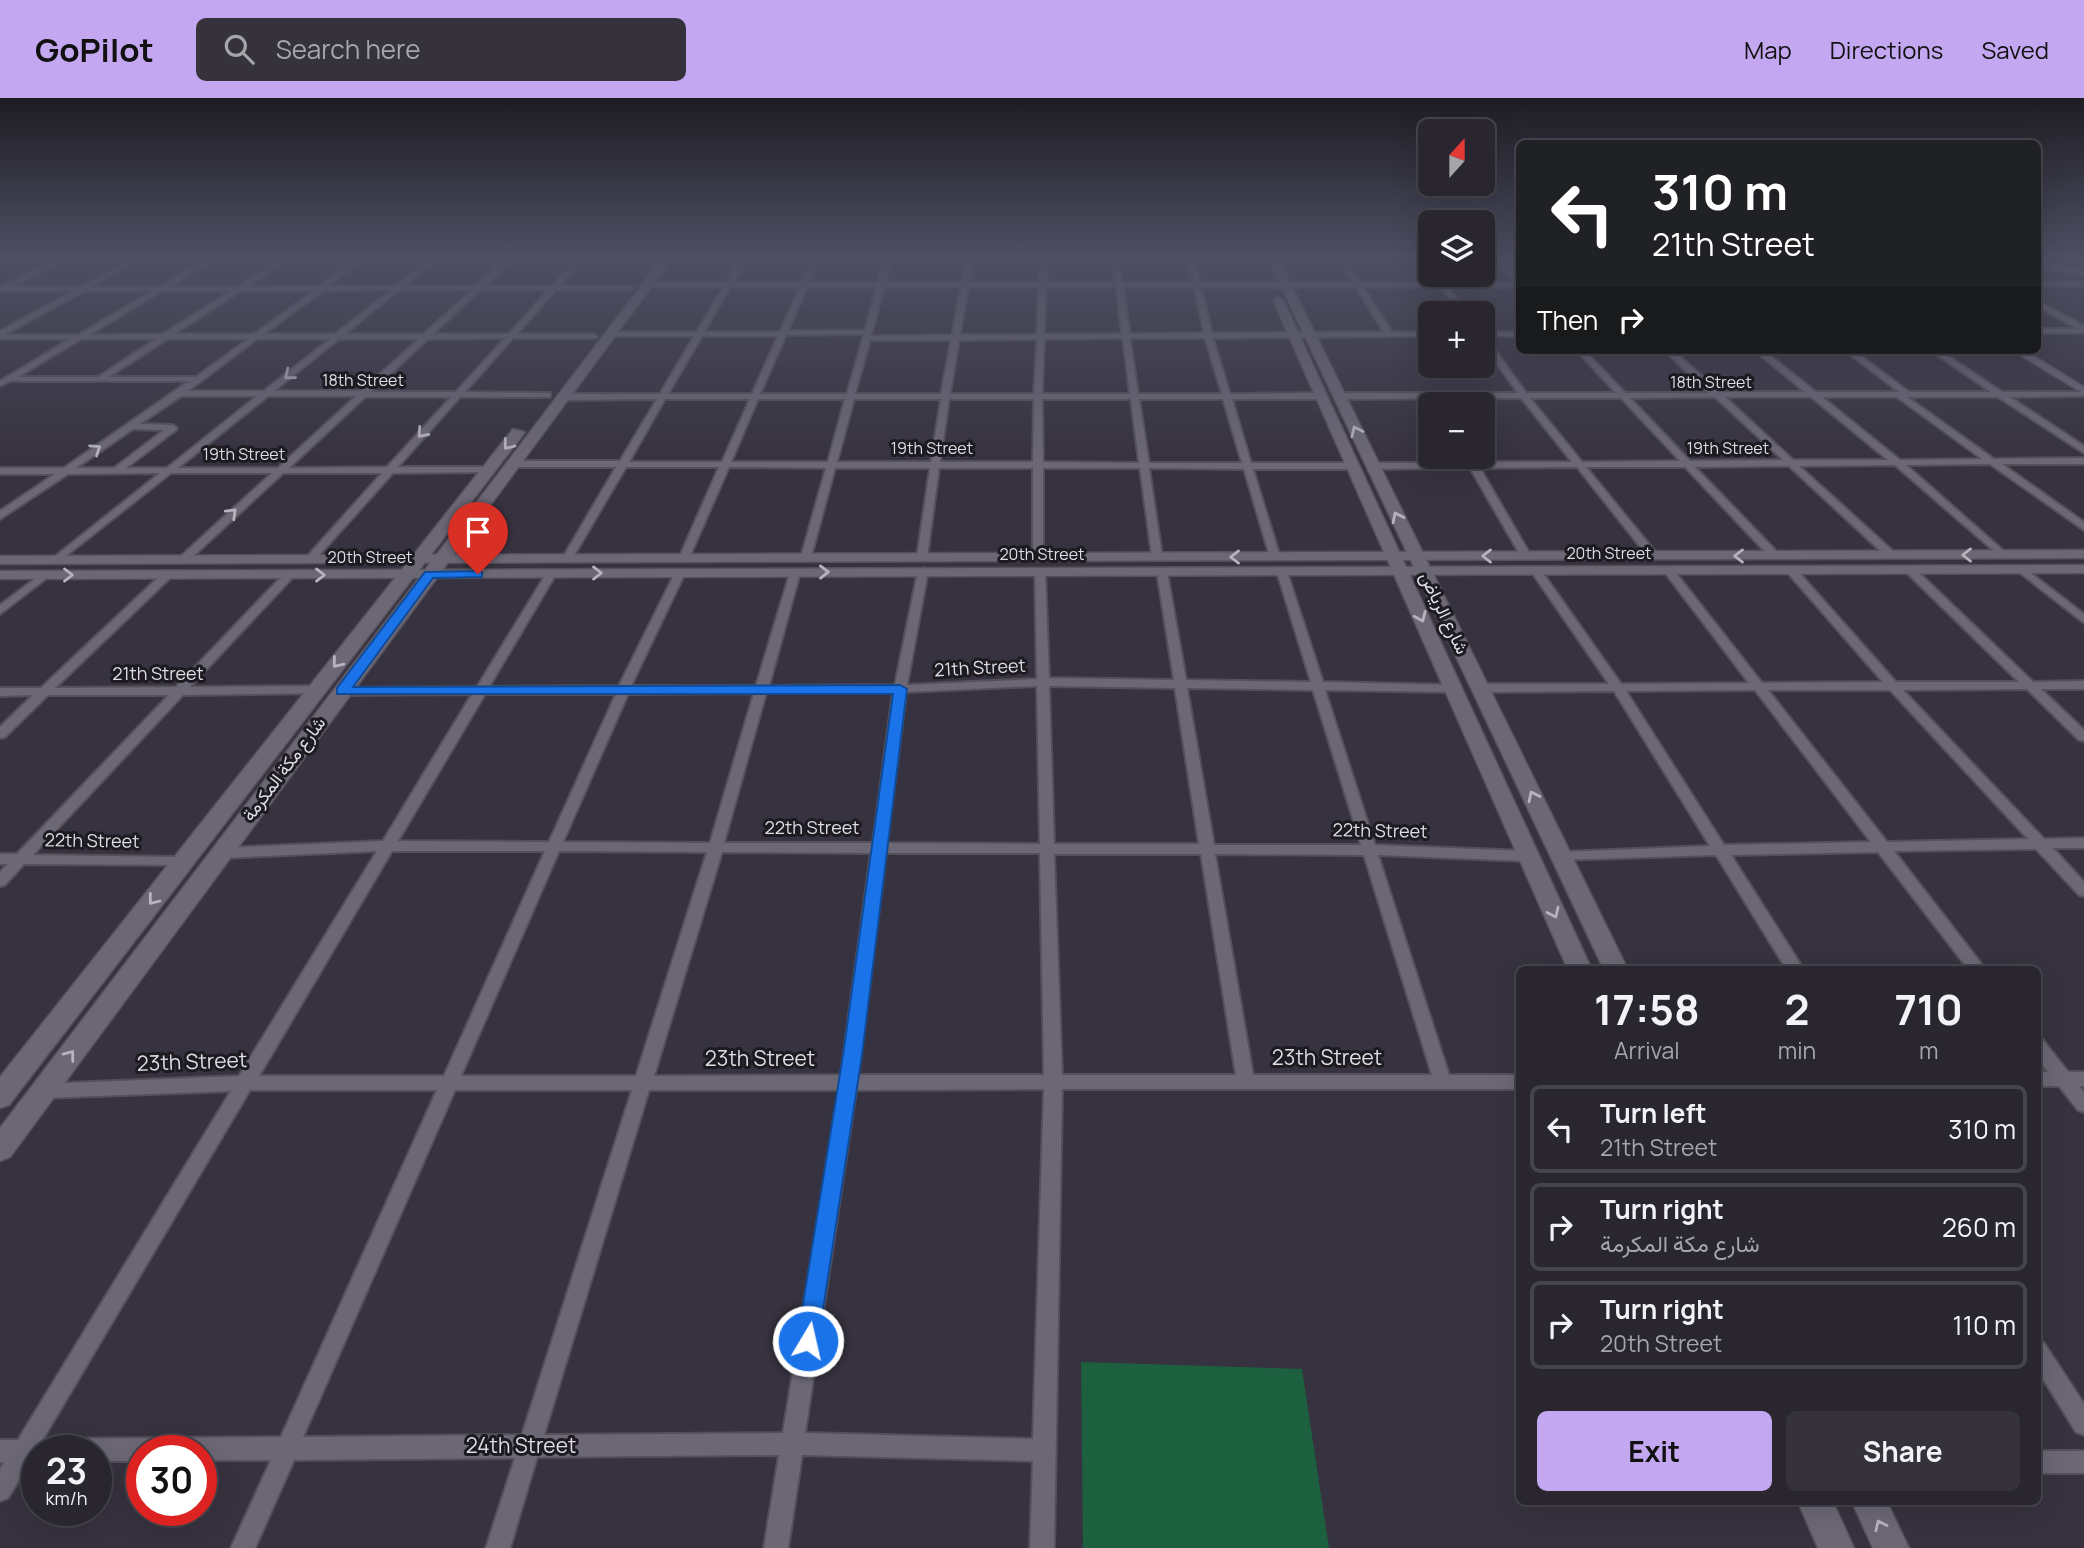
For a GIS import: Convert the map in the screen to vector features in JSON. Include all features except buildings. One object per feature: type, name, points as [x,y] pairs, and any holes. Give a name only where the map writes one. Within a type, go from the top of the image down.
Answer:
[{"type":"main road","name":"شارع مكة المكرمة","points":[[0,1097],[316,690],[419,570],[440,560],[512,464],[555,396],[610,324]]},
{"type":"main road","name":"شارع الرياض","points":[[1287,324],[1578,966]]},
{"type":"main road","name":"شارع الرياض","points":[[1304,324],[1614,966]]},
{"type":"main road","name":"شارع مكة المكرمة","points":[[0,1149],[342,691],[419,570],[488,470],[555,396]]},
{"type":"main road","points":[[1816,1505],[1836,1548]]},
{"type":"main road","points":[[1871,1505],[1892,1548]]},
{"type":"street","points":[[0,336],[22,324]]},
{"type":"street","points":[[0,384],[103,324]]},
{"type":"street","points":[[101,378],[188,324]]},
{"type":"street","points":[[0,516],[61,471],[179,393],[271,324]]},
{"type":"street","points":[[57,560],[354,324]]},
{"type":"street","points":[[183,560],[278,469],[438,324]]},
{"type":"street","points":[[309,560],[521,324]]},
{"type":"street","points":[[567,559],[705,324]]},
{"type":"street","points":[[684,558],[787,324]]},
{"type":"street","points":[[806,557],[871,324]]},
{"type":"street","points":[[776,1548],[849,1081],[900,689],[923,564],[958,324]]},
{"type":"street","points":[[1042,324],[1038,396],[1039,564],[1053,1081],[1042,1450],[1042,1548]]},
{"type":"street","points":[[1123,324],[1157,556]]},
{"type":"street","points":[[1206,324],[1275,557]]},
{"type":"street","points":[[1382,324],[1389,334]]},
{"type":"street","points":[[2041,331],[2084,330]]},
{"type":"street","points":[[0,336],[508,337],[783,333],[955,337],[1209,337],[1418,334]]},
{"type":"street","points":[[1495,335],[1516,334]]},
{"type":"street","points":[[1495,354],[1524,396],[1653,556]]},
{"type":"street","points":[[1583,354],[1620,396],[1775,556]]},
{"type":"street","points":[[1672,354],[1891,555]]},
{"type":"street","points":[[1763,354],[1897,462],[2002,555]]},
{"type":"street","points":[[1853,354],[1904,395],[2084,527]]},
{"type":"street","points":[[1940,354],[2084,450]]},
{"type":"street","points":[[2023,354],[2084,393]]},
{"type":"street","points":[[2038,354],[2084,381]]},
{"type":"street","points":[[9,379],[197,379]]},
{"type":"street","name":"18th Street","points":[[179,393],[754,397],[1321,396]]},
{"type":"street","name":"18th Street","points":[[1495,397],[2084,393]]},
{"type":"street","name":"18th Street","points":[[1339,396],[1418,399]]},
{"type":"street","points":[[116,471],[173,428],[130,426]]},
{"type":"street","name":"19th Street","points":[[1495,462],[1687,464],[2084,461]]},
{"type":"street","name":"19th Street","points":[[512,464],[624,462],[1353,466]]},
{"type":"street","name":"19th Street","points":[[1372,466],[1418,464]]},
{"type":"street","name":"19th Street","points":[[0,471],[390,468],[488,470]]},
{"type":"street","points":[[1476,469],[1526,556]]},
{"type":"street","name":"20th Street","points":[[1420,564],[1526,556],[2084,554]]},
{"type":"street","name":"20th Street","points":[[1039,564],[1157,556],[1275,557],[1536,571],[2084,569]]},
{"type":"street","name":"20th Street","points":[[440,560],[806,557],[923,564],[1039,564],[1161,572],[1282,572],[1396,564]]},
{"type":"street","name":"20th Street","points":[[0,560],[309,560],[419,570],[551,574],[795,573],[923,564]]},
{"type":"street","name":"20th Street","points":[[0,575],[289,575],[419,570]]},
{"type":"street","points":[[1668,570],[1755,687],[1975,966]]},
{"type":"street","points":[[1791,570],[1893,686],[2084,891]]},
{"type":"street","points":[[1910,570],[2084,737]]},
{"type":"street","points":[[2023,570],[2084,620]]},
{"type":"street","points":[[1536,571],[1618,688],[1793,966]]},
{"type":"street","points":[[1161,572],[1245,1080]]},
{"type":"street","points":[[1282,572],[1442,1080]]},
{"type":"street","points":[[243,1548],[624,689],[680,573]]},
{"type":"street","points":[[498,1548],[716,847],[795,573]]},
{"type":"street","points":[[32,1435],[551,574]]},
{"type":"street","points":[[0,611],[44,575]]},
{"type":"street","points":[[0,734],[167,575]]},
{"type":"street","points":[[0,881],[289,575]]},
{"type":"street","name":"21th Street","points":[[342,691],[900,689],[1041,682],[1452,688]]},
{"type":"street","points":[[1480,688],[2084,685]]},
{"type":"street","name":"21th Street","points":[[0,692],[316,690]]},
{"type":"street","points":[[1562,857],[1720,850],[2084,843]]},
{"type":"street","name":"22th Street","points":[[222,853],[389,846],[554,846],[1368,849],[1528,856]]},
{"type":"street","name":"22th Street","points":[[0,859],[183,862]]},
{"type":"street","points":[[2041,1050],[2084,1105]]},
{"type":"street","points":[[2041,1079],[2084,1079]]},
{"type":"street","name":"23th Street","points":[[43,1091],[245,1083],[1245,1080],[1516,1082]]},
{"type":"street","points":[[2041,1356],[2084,1424]]},
{"type":"street","name":"24th Street","points":[[112,1449],[792,1444],[1042,1450]]},
{"type":"street","name":"24th Street","points":[[0,1451],[21,1449]]},
{"type":"street","points":[[0,1490],[21,1454]]},
{"type":"street","points":[[2041,1462],[2084,1462]]},
{"type":"green space","points":[[1081,1362],[1302,1369],[1329,1548],[1083,1548]]},
{"type":"route","points":[[478,574],[429,575],[342,691],[900,689],[852,1055],[808,1341]]}]
